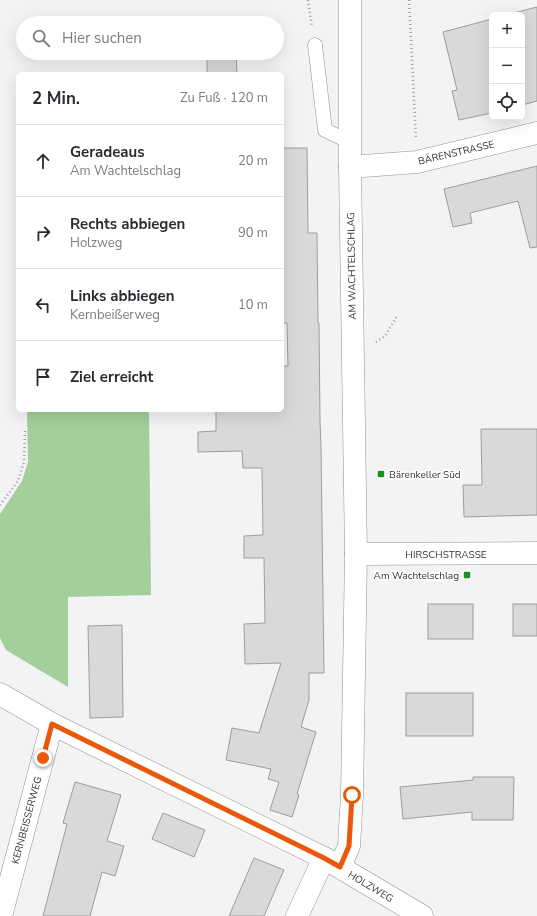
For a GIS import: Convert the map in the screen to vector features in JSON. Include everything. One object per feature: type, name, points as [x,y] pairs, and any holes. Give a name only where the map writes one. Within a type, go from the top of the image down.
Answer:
[{"type":"street","name":"AM WACHTELSCHLAG","points":[[297,916],[332,862],[349,846],[352,795],[356,554],[350,167],[350,0]]},
{"type":"street","name":"BÄRENSTRASSE","points":[[350,167],[417,162],[537,133]]},
{"type":"street","name":"HIRSCHSTRASSE","points":[[356,554],[537,553]]},
{"type":"street","name":"HOLZWEG","points":[[0,694],[52,724],[332,862],[422,916]]},
{"type":"street","name":"KERNBEISSERWEG","points":[[1,916],[52,724]]},
{"type":"lane","points":[[315,45],[325,130],[350,142]]},
{"type":"path","points":[[308,0],[315,45]]},
{"type":"path","points":[[409,0],[417,162]]},
{"type":"path","points":[[0,505],[18,481],[20,475],[24,462],[25,429]]},
{"type":"green space","points":[[27,412],[149,412],[151,595],[68,597],[68,687],[6,650],[0,638],[0,514],[22,481],[28,462]]},
{"type":"building","points":[[537,7],[537,101],[525,104],[525,12],[518,12]]},
{"type":"building","points":[[489,20],[489,114],[459,120],[452,91],[457,90],[443,32]]},
{"type":"building","points":[[207,60],[236,60],[237,72],[207,72]]},
{"type":"building","points":[[284,148],[307,148],[308,233],[317,233],[324,673],[309,673],[309,700],[301,727],[316,732],[297,794],[299,795],[292,817],[270,810],[279,782],[268,779],[271,769],[226,760],[232,728],[259,733],[281,663],[245,664],[244,624],[265,623],[264,558],[244,558],[244,536],[263,535],[262,468],[243,468],[242,451],[198,452],[198,432],[216,431],[216,412],[284,412],[284,366],[288,366],[287,323],[284,323]]},
{"type":"building","points":[[537,166],[537,247],[530,248],[518,201],[470,213],[472,223],[453,227],[444,189]]},
{"type":"building","points":[[481,429],[537,429],[537,515],[464,517],[463,485],[482,485]]},
{"type":"building","points":[[428,604],[473,604],[473,639],[428,639]]},
{"type":"building","points":[[513,604],[537,604],[537,636],[513,636]]},
{"type":"building","points":[[122,625],[123,717],[90,718],[88,626]]},
{"type":"building","points":[[406,693],[473,693],[473,736],[406,736]]},
{"type":"building","points":[[473,777],[514,777],[513,820],[472,820],[472,812],[403,819],[400,787],[473,780]]},
{"type":"building","points":[[75,782],[121,795],[107,841],[124,846],[115,876],[102,872],[90,916],[43,916],[67,824],[63,823]]},
{"type":"building","points":[[163,813],[205,830],[194,857],[152,839]]},
{"type":"building","points":[[254,858],[284,870],[264,916],[229,916]]},
{"type":"place","name":"Bärenkeller Süd","points":[[381,474]]},
{"type":"place","name":"Am Wachtelschlag","points":[[467,575]]},
{"type":"route","points":[[43,758],[52,724],[340,867],[349,846],[352,795]]}]
